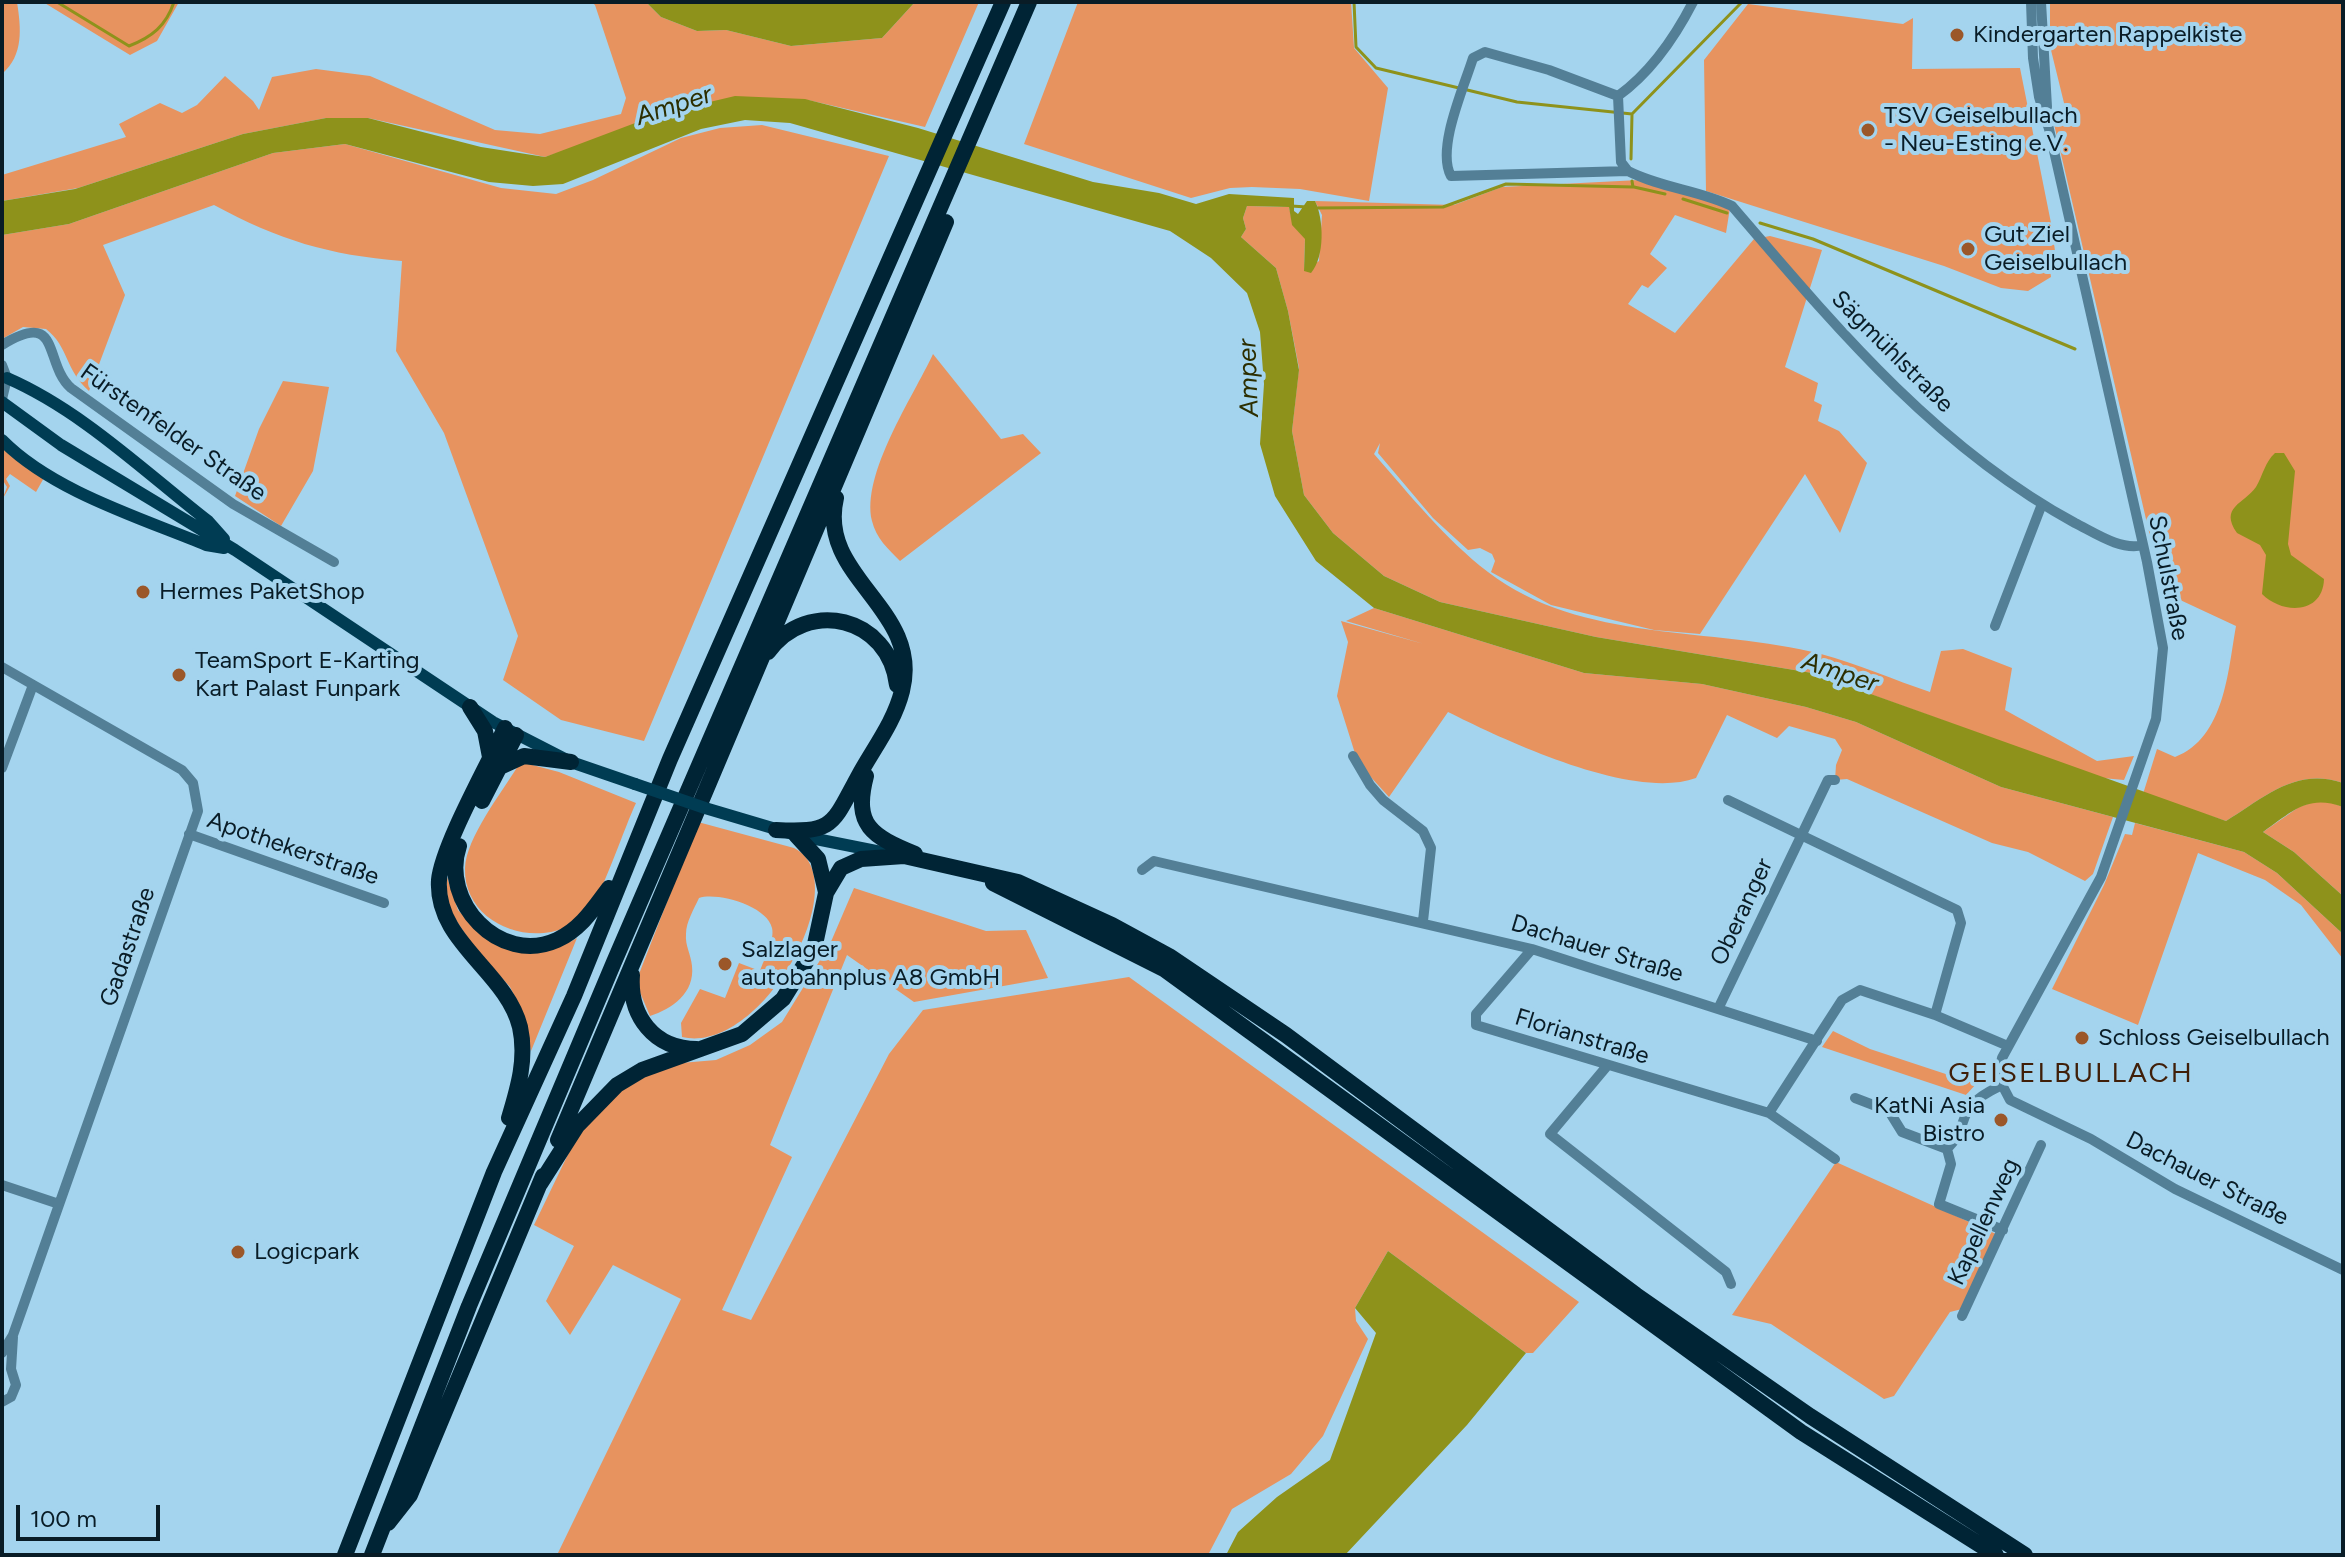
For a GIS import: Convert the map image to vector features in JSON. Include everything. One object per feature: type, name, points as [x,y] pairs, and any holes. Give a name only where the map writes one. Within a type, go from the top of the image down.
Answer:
[{"type":"highway","points":[[345,1555],[494,1172],[574,996],[622,870],[1003,2]]},
{"type":"highway","points":[[381,1529],[410,1495],[754,673],[841,473],[979,118],[1029,2]]},
{"type":"highway","points":[[372,1555],[469,1306],[614,962],[954,188]]},
{"type":"highway","points":[[776,830],[817,829],[831,824],[862,777],[896,706],[904,674],[899,641],[882,605],[851,570],[838,545],[834,505],[841,473]]},
{"type":"highway","points":[[754,673],[786,632],[812,620],[842,619],[870,633],[887,654],[897,682],[896,706]]},
{"type":"highway","points":[[470,707],[490,745],[494,766],[455,858],[456,886],[477,923],[513,942],[548,943],[582,924],[622,870]]},
{"type":"highway","points":[[494,1172],[521,1076],[520,1028],[500,985],[447,921],[439,896],[441,867],[511,732]]},
{"type":"highway","points":[[494,766],[524,756],[571,762]]},
{"type":"highway","points":[[862,777],[861,812],[867,826],[885,840],[936,862]]},
{"type":"highway","points":[[796,835],[818,859],[826,893]]},
{"type":"highway","points":[[540,1184],[577,1126],[617,1085],[656,1064],[706,1049],[757,1024],[794,987],[814,949],[826,893],[835,875],[850,863],[904,856],[1018,882],[1057,898],[1169,956],[1286,1035],[1648,1304],[1810,1416],[2025,1555]]},
{"type":"highway","points":[[971,871],[1164,969],[1801,1432],[1996,1555]]},
{"type":"highway","points":[[636,957],[631,990],[634,1005],[647,1028],[668,1044],[706,1049]]},
{"type":"main road","points":[[7,378],[32,388],[68,413],[208,521],[235,550]]},
{"type":"main road","points":[[2,401],[23,419],[136,493],[235,550],[511,732],[571,762],[705,808],[796,835],[904,856]]},
{"type":"main road","points":[[2,440],[17,453],[96,499],[206,545],[235,550]]},
{"type":"street","points":[[1628,171],[1621,162],[1617,100],[1639,81],[1682,23],[1693,2]]},
{"type":"street","name":"Schulstraße","points":[[2000,1086],[1998,1069],[2008,1046],[2085,911],[2120,824],[2156,719],[2163,658],[2162,631],[2143,545],[2049,129],[2039,97],[2033,58],[2031,2]]},
{"type":"street","name":"Schulstraße","points":[[2041,2],[2041,46],[2049,129]]},
{"type":"street","name":"Sägmühlstraße","points":[[1617,100],[1549,70],[1485,52],[1473,58],[1453,114],[1446,167],[1451,176],[1628,171],[1649,180],[1713,197],[1732,206],[1853,345],[1920,412],[1982,464],[2042,504],[2121,544],[2143,545]]},
{"type":"street","name":"Fürstenfelder Straße","points":[[2,358],[6,343],[32,333],[47,338],[58,373],[71,388],[233,504],[334,562]]},
{"type":"street","points":[[2,365],[7,378],[2,401]]},
{"type":"street","points":[[1995,626],[2042,504]]},
{"type":"street","name":"Gadastraße","points":[[2,667],[182,770],[193,783],[198,811],[13,1335],[6,1367],[15,1378],[15,1391],[2,1402]]},
{"type":"street","points":[[2,768],[33,685]]},
{"type":"street","points":[[1353,756],[1370,785],[1383,800],[1423,831],[1431,848],[1423,921]]},
{"type":"street","name":"Oberanger","points":[[1719,1007],[1828,780],[1835,780]]},
{"type":"street","points":[[1728,800],[1962,915],[1935,1015]]},
{"type":"street","name":"Apothekerstraße","points":[[189,834],[384,903]]},
{"type":"street","name":"Dachauer Straße","points":[[1142,870],[1154,861],[1423,921],[1532,949],[1817,1041]]},
{"type":"street","name":"Florianstraße","points":[[1532,949],[1476,1014],[1476,1025],[1769,1113],[1835,1159]]},
{"type":"street","points":[[1769,1113],[1842,1000],[1860,990],[1935,1015],[2008,1046]]},
{"type":"street","points":[[1607,1066],[1550,1134],[1726,1272],[1731,1284]]},
{"type":"street","points":[[1947,1149],[1955,1142],[1968,1105],[2000,1086]]},
{"type":"street","name":"Dachauer Straße","points":[[2000,1086],[2010,1100],[2080,1134],[2175,1189],[2343,1270]]},
{"type":"street","points":[[1855,1098],[1889,1111],[1902,1132],[1947,1149]]},
{"type":"street","name":"Kapellenweg","points":[[1962,1316],[2041,1145]]},
{"type":"street","points":[[1947,1149],[1951,1164],[1939,1204],[2003,1230]]},
{"type":"street","points":[[2,1185],[59,1204]]},
{"type":"street","name":"Gadastraße","points":[[2,1353],[13,1335]]},
{"type":"shaded area","points":[[2,2],[17,2],[20,31],[14,58],[2,74]]},
{"type":"shaded area","points":[[43,2],[179,2],[157,41],[130,55]]},
{"type":"shaded area","points":[[591,2],[646,2],[661,17],[697,31],[726,30],[791,46],[882,38],[915,2],[979,2],[925,127],[808,100],[591,142],[545,157],[368,118],[326,118],[243,134],[78,188],[2,201],[2,175],[126,137],[119,124],[160,103],[182,113],[197,105],[225,76],[259,110],[272,77],[316,69],[370,76],[495,130],[540,134],[621,114],[626,98],[595,5]]},
{"type":"shaded area","points":[[646,2],[915,2],[882,38],[791,46],[726,30],[697,31],[661,17]]},
{"type":"shaded area","points":[[1078,2],[1351,2],[1354,48],[1388,88],[1369,201],[1300,189],[1252,187],[1230,188],[1191,198],[1024,144]]},
{"type":"shaded area","points":[[2050,2],[2343,2],[2343,783],[2326,779],[2296,782],[2268,794],[2226,821],[2143,794],[2157,749],[2175,757],[2192,748],[2214,719],[2226,682],[2236,626],[2163,592],[2054,124],[2065,107],[2050,46]]},
{"type":"shaded area","name":"TSV Geiselbullach - Neu-Esting e.V.","points":[[1748,4],[1903,24],[1913,18],[1912,69],[2020,68],[2052,228],[2055,251],[2048,253],[2051,277],[2028,291],[2001,288],[1944,266],[1706,191],[1704,60]]},
{"type":"shaded area","points":[[735,96],[805,99],[918,128],[1093,182],[1159,193],[1196,204],[1229,194],[1294,198],[1294,211],[1298,214],[1307,201],[1315,201],[1322,238],[1319,258],[1311,273],[1304,271],[1305,239],[1292,225],[1289,207],[1247,206],[1243,218],[1246,229],[1241,237],[1276,268],[1288,311],[1299,370],[1292,431],[1304,495],[1333,533],[1384,576],[1440,602],[1596,637],[1812,673],[2226,821],[2268,794],[2296,782],[2326,779],[2343,783],[2343,807],[2319,803],[2300,807],[2263,832],[2294,852],[2343,896],[2343,934],[2277,873],[2244,852],[2001,787],[1856,722],[1806,707],[1702,684],[1584,673],[1374,608],[1316,561],[1275,496],[1260,444],[1264,384],[1260,332],[1247,293],[1211,258],[1170,231],[790,123],[745,120],[701,129],[563,184],[533,186],[489,182],[345,144],[273,153],[69,224],[2,235],[2,201],[75,189],[243,134],[326,118],[368,118],[481,147],[545,157],[659,114]]},
{"type":"shaded area","points":[[762,125],[889,156],[644,741],[561,720],[503,680],[518,636],[444,433],[396,351],[402,261],[351,255],[305,244],[260,228],[214,205],[103,245],[125,295],[89,391],[75,375],[59,343],[46,329],[23,327],[2,339],[2,235],[69,224],[273,153],[345,144],[501,188],[556,194],[681,138],[720,128]]},
{"type":"shaded area","points":[[1639,180],[1730,208],[1726,233],[1675,215],[1650,254],[1667,268],[1648,288],[1642,285],[1628,304],[1675,333],[1754,239],[1770,236],[1822,250],[1785,367],[1818,383],[1814,401],[1822,405],[1818,421],[1839,431],[1867,463],[1840,533],[1805,474],[1700,634],[1654,630],[1551,605],[1491,572],[1495,561],[1492,554],[1480,548],[1468,550],[1433,518],[1378,453],[1380,443],[1374,454],[1457,545],[1488,572],[1525,595],[1564,611],[1606,622],[1649,630],[1779,645],[1821,654],[1930,692],[1941,651],[1963,649],[2012,668],[2005,710],[2097,761],[2134,756],[2124,780],[2102,778],[1812,673],[1596,637],[1440,602],[1384,576],[1333,533],[1304,495],[1292,431],[1299,368],[1288,311],[1276,268],[1241,237],[1246,229],[1243,218],[1247,206],[1289,207],[1293,225],[1305,238],[1304,271],[1319,261],[1322,215],[1315,201],[1454,205],[1502,187]]},
{"type":"shaded area","points":[[933,354],[1001,439],[1023,434],[1041,453],[900,561],[876,533],[872,521],[874,481],[891,436]]},
{"type":"shaded area","points":[[283,381],[329,387],[313,471],[281,526],[235,496],[259,429]]},
{"type":"shaded area","points":[[2,448],[45,476],[36,492],[10,474],[6,479],[10,486],[2,500],[7,487],[2,479]]},
{"type":"shaded area","points":[[2275,453],[2284,453],[2295,471],[2288,544],[2291,555],[2324,579],[2317,599],[2300,608],[2280,605],[2262,594],[2266,555],[2260,545],[2237,533],[2232,524],[2235,507],[2256,487]]},
{"type":"shaded area","points":[[1374,608],[1584,673],[1702,684],[1806,707],[1856,722],[2001,787],[2113,817],[2093,874],[2085,881],[2028,852],[1992,843],[1847,779],[1835,780],[1836,765],[1842,750],[1835,739],[1789,726],[1777,738],[1727,715],[1696,778],[1670,783],[1605,775],[1570,764],[1502,738],[1448,712],[1389,797],[1358,763],[1337,696],[1348,642],[1341,621],[1424,644],[1346,621]]},
{"type":"shaded area","points":[[525,763],[559,772],[636,803],[590,909],[574,923],[554,931],[533,933],[512,930],[478,908],[468,890],[465,868],[471,843],[518,766]]},
{"type":"shaded area","points":[[2322,799],[2343,807],[2343,896],[2294,852],[2263,832],[2299,807]]},
{"type":"shaded area","points":[[698,822],[794,848],[811,866],[815,893],[808,926],[792,961],[770,994],[743,1020],[713,1036],[682,1037],[681,1023],[700,989],[725,998],[739,963],[760,971],[773,933],[768,920],[752,907],[718,897],[699,898],[686,929],[692,966],[690,984],[674,1004],[650,1016],[639,990],[639,974]]},
{"type":"shaded area","points":[[2135,823],[2244,852],[2277,873],[2343,934],[2343,959],[2301,905],[2265,880],[2198,853],[2138,1025],[2052,989],[2104,885],[2125,834],[2132,835]]},
{"type":"shaded area","points":[[446,874],[458,910],[483,936],[570,942],[577,938],[531,1051],[523,1013],[510,987],[474,947],[448,908]]},
{"type":"shaded area","points":[[854,888],[986,931],[1026,930],[1048,978],[914,1002],[847,955],[770,1145],[792,1157],[722,1310],[751,1320],[889,1054],[923,1010],[1129,977],[1579,1302],[1533,1353],[1526,1353],[1388,1251],[1355,1308],[1356,1321],[1368,1339],[1323,1436],[1291,1474],[1232,1509],[1208,1555],[557,1555],[681,1299],[613,1265],[570,1335],[546,1301],[574,1246],[534,1225],[573,1144],[596,1112],[632,1080],[669,1064],[716,1060],[750,1045],[782,1022],[830,944]]},
{"type":"shaded area","points":[[1833,1031],[1870,1049],[1976,1084],[1966,1095],[1822,1047]]},
{"type":"shaded area","points":[[1836,1162],[1996,1234],[1962,1309],[1950,1312],[1894,1396],[1884,1399],[1771,1324],[1732,1315]]},
{"type":"shaded area","points":[[1388,1251],[1526,1353],[1467,1425],[1345,1555],[1226,1555],[1238,1532],[1277,1497],[1330,1460],[1376,1333],[1355,1308]]},
{"type":"waterway","points":[[57,2],[129,46],[157,30],[174,2]]},
{"type":"waterway","points":[[607,2],[615,2]]},
{"type":"waterway","points":[[1354,2],[1356,47],[1376,68],[1517,102],[1632,114]]},
{"type":"waterway","points":[[1631,159],[1632,114],[1742,2]]},
{"type":"waterway","points":[[1315,208],[1443,207],[1506,184],[1633,187],[1632,181]]},
{"type":"waterway","points":[[1634,187],[1665,194]]},
{"type":"waterway","points":[[1683,199],[1727,213]]},
{"type":"waterway","points":[[1291,206],[1307,207]]},
{"type":"waterway","points":[[1760,223],[1813,239],[2075,349]]},
{"type":"place","name":"Kindergarten Rappelkiste","points":[[1957,35]]},
{"type":"place","name":"TSV Geiselbullach - Neu-Esting e.V.","points":[[1868,130]]},
{"type":"place","name":"Gut Ziel Geiselbullach","points":[[1968,249]]},
{"type":"place","name":"Hermes PaketShop","points":[[143,592]]},
{"type":"place","name":"TeamSport E-Karting Kart Palast Funpark","points":[[179,675]]},
{"type":"place","name":"Salzlager autobahnplus A8 GmbH","points":[[725,964]]},
{"type":"place","name":"Schloss Geiselbullach","points":[[2082,1038]]},
{"type":"place","name":"KatNi Asia Bistro","points":[[2001,1120]]},
{"type":"place","name":"Logicpark","points":[[238,1252]]},
{"type":"district","name":"GEISELBULLACH","points":[[2071,1074]]},
{"type":"water label","name":"Amper","points":[[674,106]]},
{"type":"water label","name":"Amper","points":[[1249,378]]},
{"type":"water label","name":"Amper","points":[[1840,673]]}]
